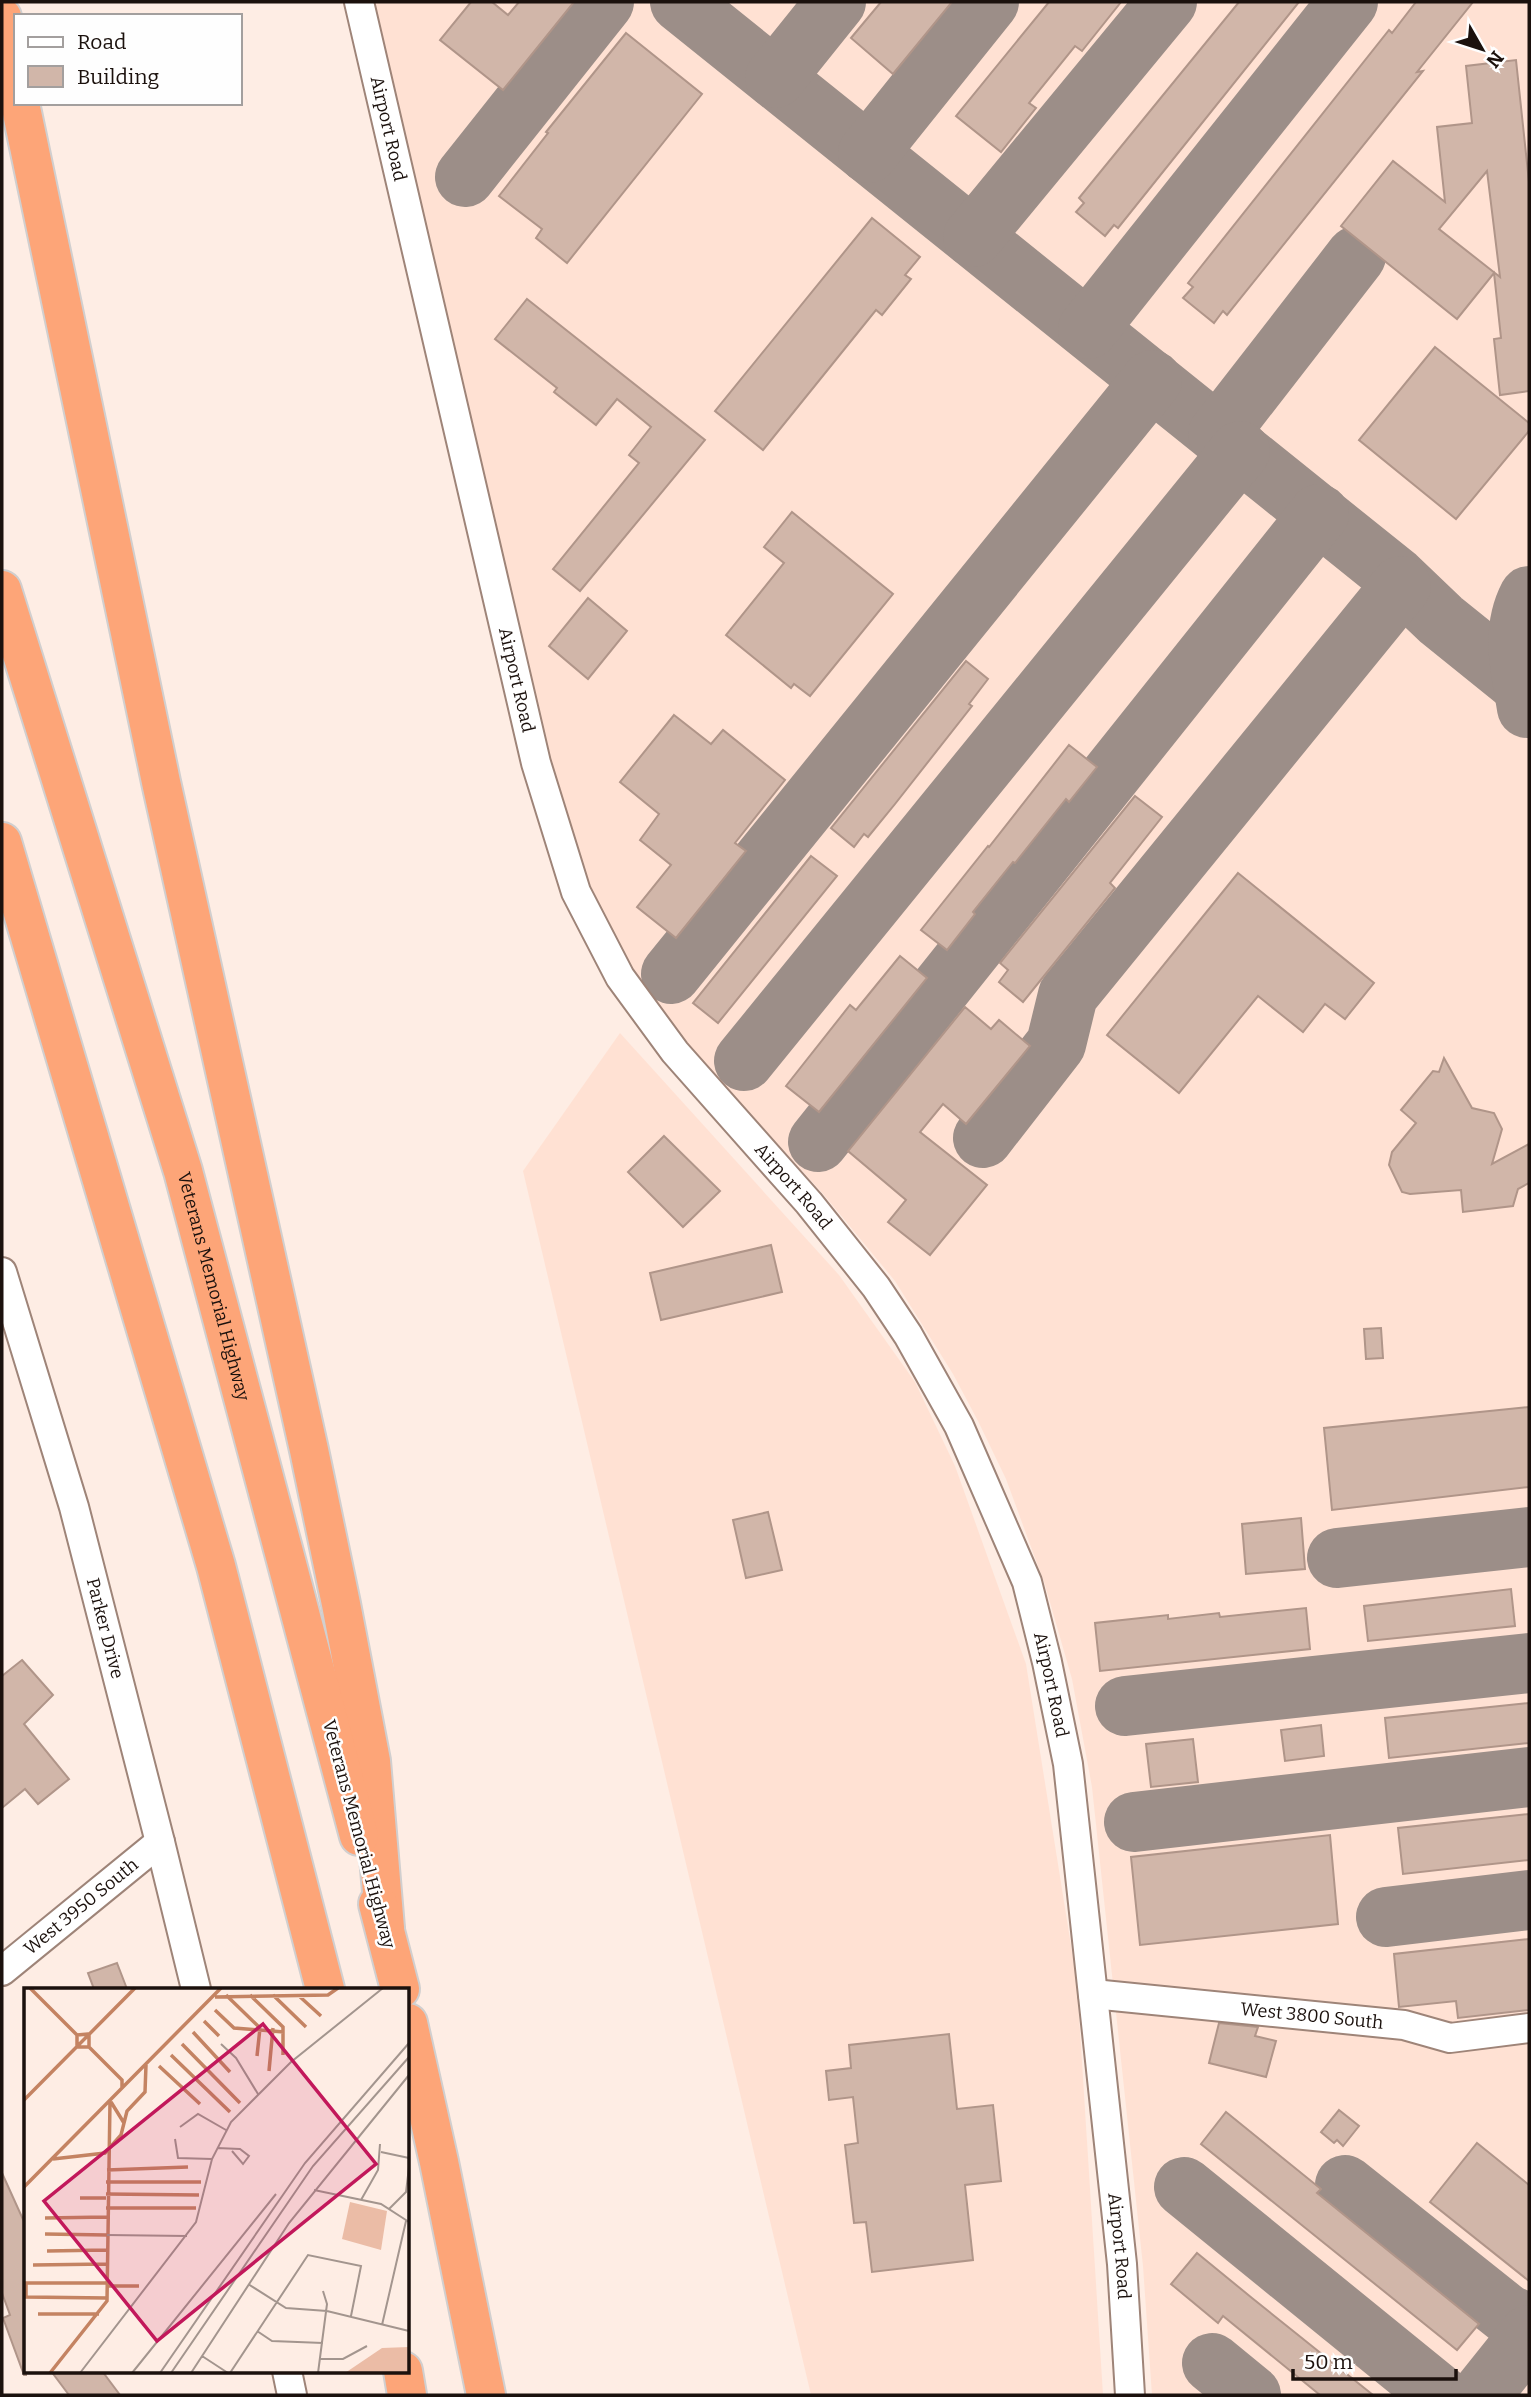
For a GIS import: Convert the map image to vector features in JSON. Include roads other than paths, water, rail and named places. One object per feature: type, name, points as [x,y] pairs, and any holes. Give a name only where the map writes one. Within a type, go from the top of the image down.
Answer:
[{"type":"highway","points":[[2,17],[14,74]]},
{"type":"highway","points":[[20,105],[161,782],[341,1604],[371,1761],[384,1928]]},
{"type":"highway","name":"Veterans Memorial Highway","points":[[2,590],[183,1171],[400,1988]]},
{"type":"highway","points":[[2,842],[216,1566],[325,1988]]},
{"type":"highway","points":[[410,2032],[486,2395]]},
{"type":"highway","points":[[403,2372],[407,2395]]},
{"type":"street","name":"Airport Road","points":[[359,2],[536,763],[576,892],[620,977],[675,1052],[810,1203],[876,1287],[908,1335],[959,1426],[1027,1582],[1068,1764],[1122,2264],[1130,2395]]},
{"type":"street","name":"Parker Drive","points":[[2,1272],[74,1507],[196,1988]]},
{"type":"street","name":"West 3950 South","points":[[2,1971],[160,1842]]},
{"type":"street","name":"West 3800 South","points":[[1093,1994],[1404,2025],[1450,2038],[1529,2028]]},
{"type":"street","points":[[287,2372],[292,2395]]}]
